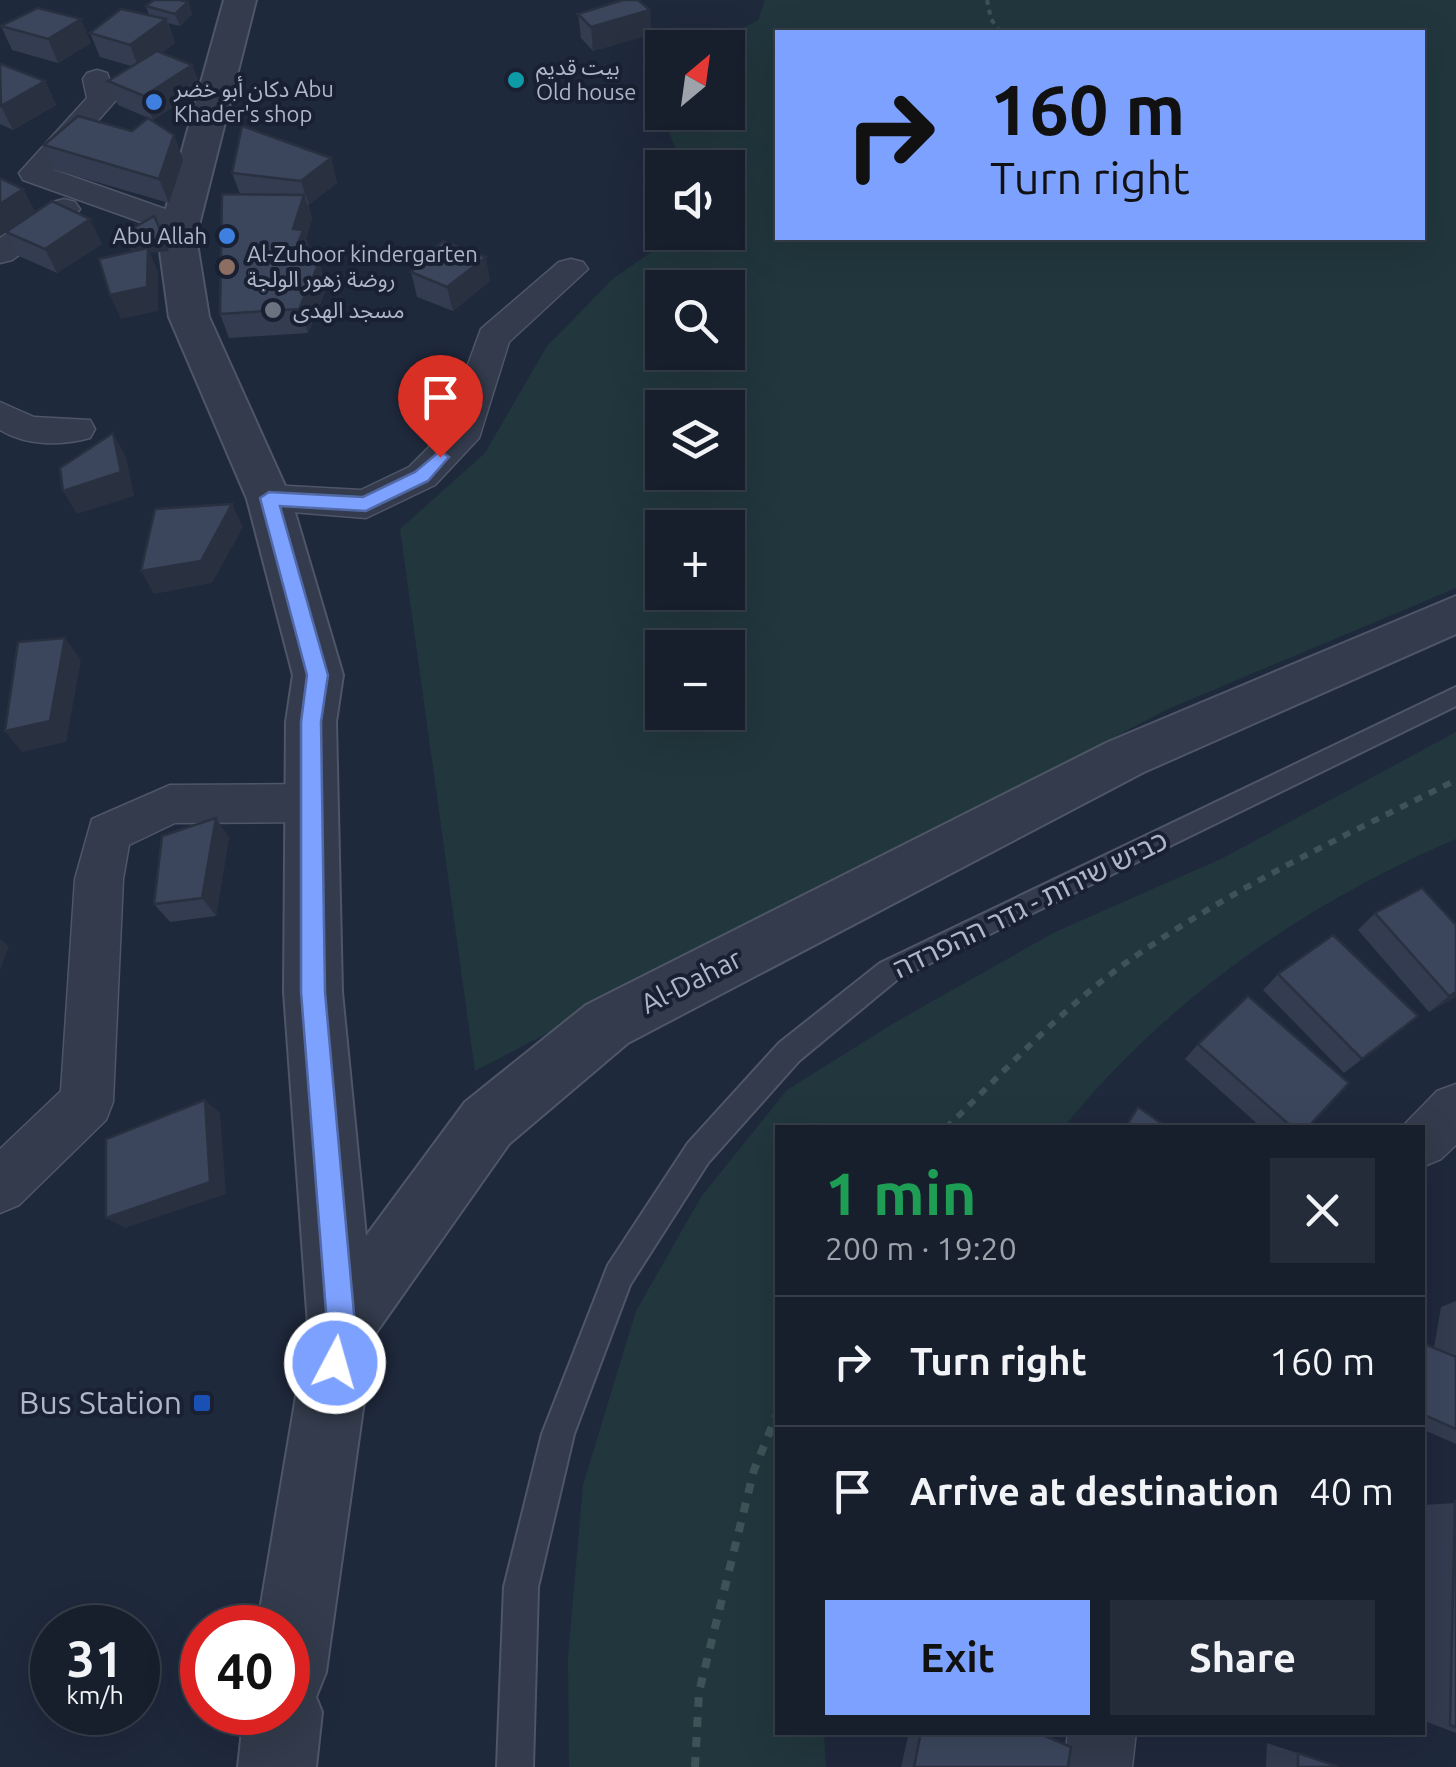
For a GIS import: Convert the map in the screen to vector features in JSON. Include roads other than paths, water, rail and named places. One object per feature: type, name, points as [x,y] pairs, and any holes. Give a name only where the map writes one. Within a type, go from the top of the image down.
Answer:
[{"type":"street","points":[[240,0],[177,238],[189,317],[269,498],[318,675],[311,722],[313,992],[341,1325]]},
{"type":"street","points":[[34,173],[102,99],[96,79]]},
{"type":"street","points":[[0,169],[34,173],[180,225]]},
{"type":"street","points":[[0,253],[88,192]]},
{"type":"street","points":[[269,498],[366,504],[422,476],[460,438],[493,338],[570,269]]},
{"type":"street","points":[[0,414],[28,430],[76,430]]},
{"type":"street","name":"Al-Dahar","points":[[298,1605],[341,1325],[487,1123],[607,1024],[1126,758],[1456,614]]},
{"type":"street","points":[[0,1186],[87,1102],[99,879],[108,834],[170,804],[311,803]]},
{"type":"street","points":[[277,1767],[280,1735]]},
{"type":"street","points":[[1098,1767],[1102,1735]]},
{"type":"lane","name":"כביש שירות - גדר ההפרדה","points":[[515,1767],[521,1587],[558,1434],[620,1276],[698,1153],[789,1052],[889,971],[1456,696]]},
{"type":"place","name":"بيت قديم Old house","points":[[516,80]]},
{"type":"place","name":"دكان أبو خضر Abu Khader's shop","points":[[154,102]]},
{"type":"place","name":"Abu Allah","points":[[227,236]]},
{"type":"place","name":"Al-Zuhoor kindergarten روضة زهور الولجة","points":[[227,267]]},
{"type":"place","name":"مسجد الهدى","points":[[273,310]]},
{"type":"place","name":"Bus Station","points":[[202,1403]]}]
